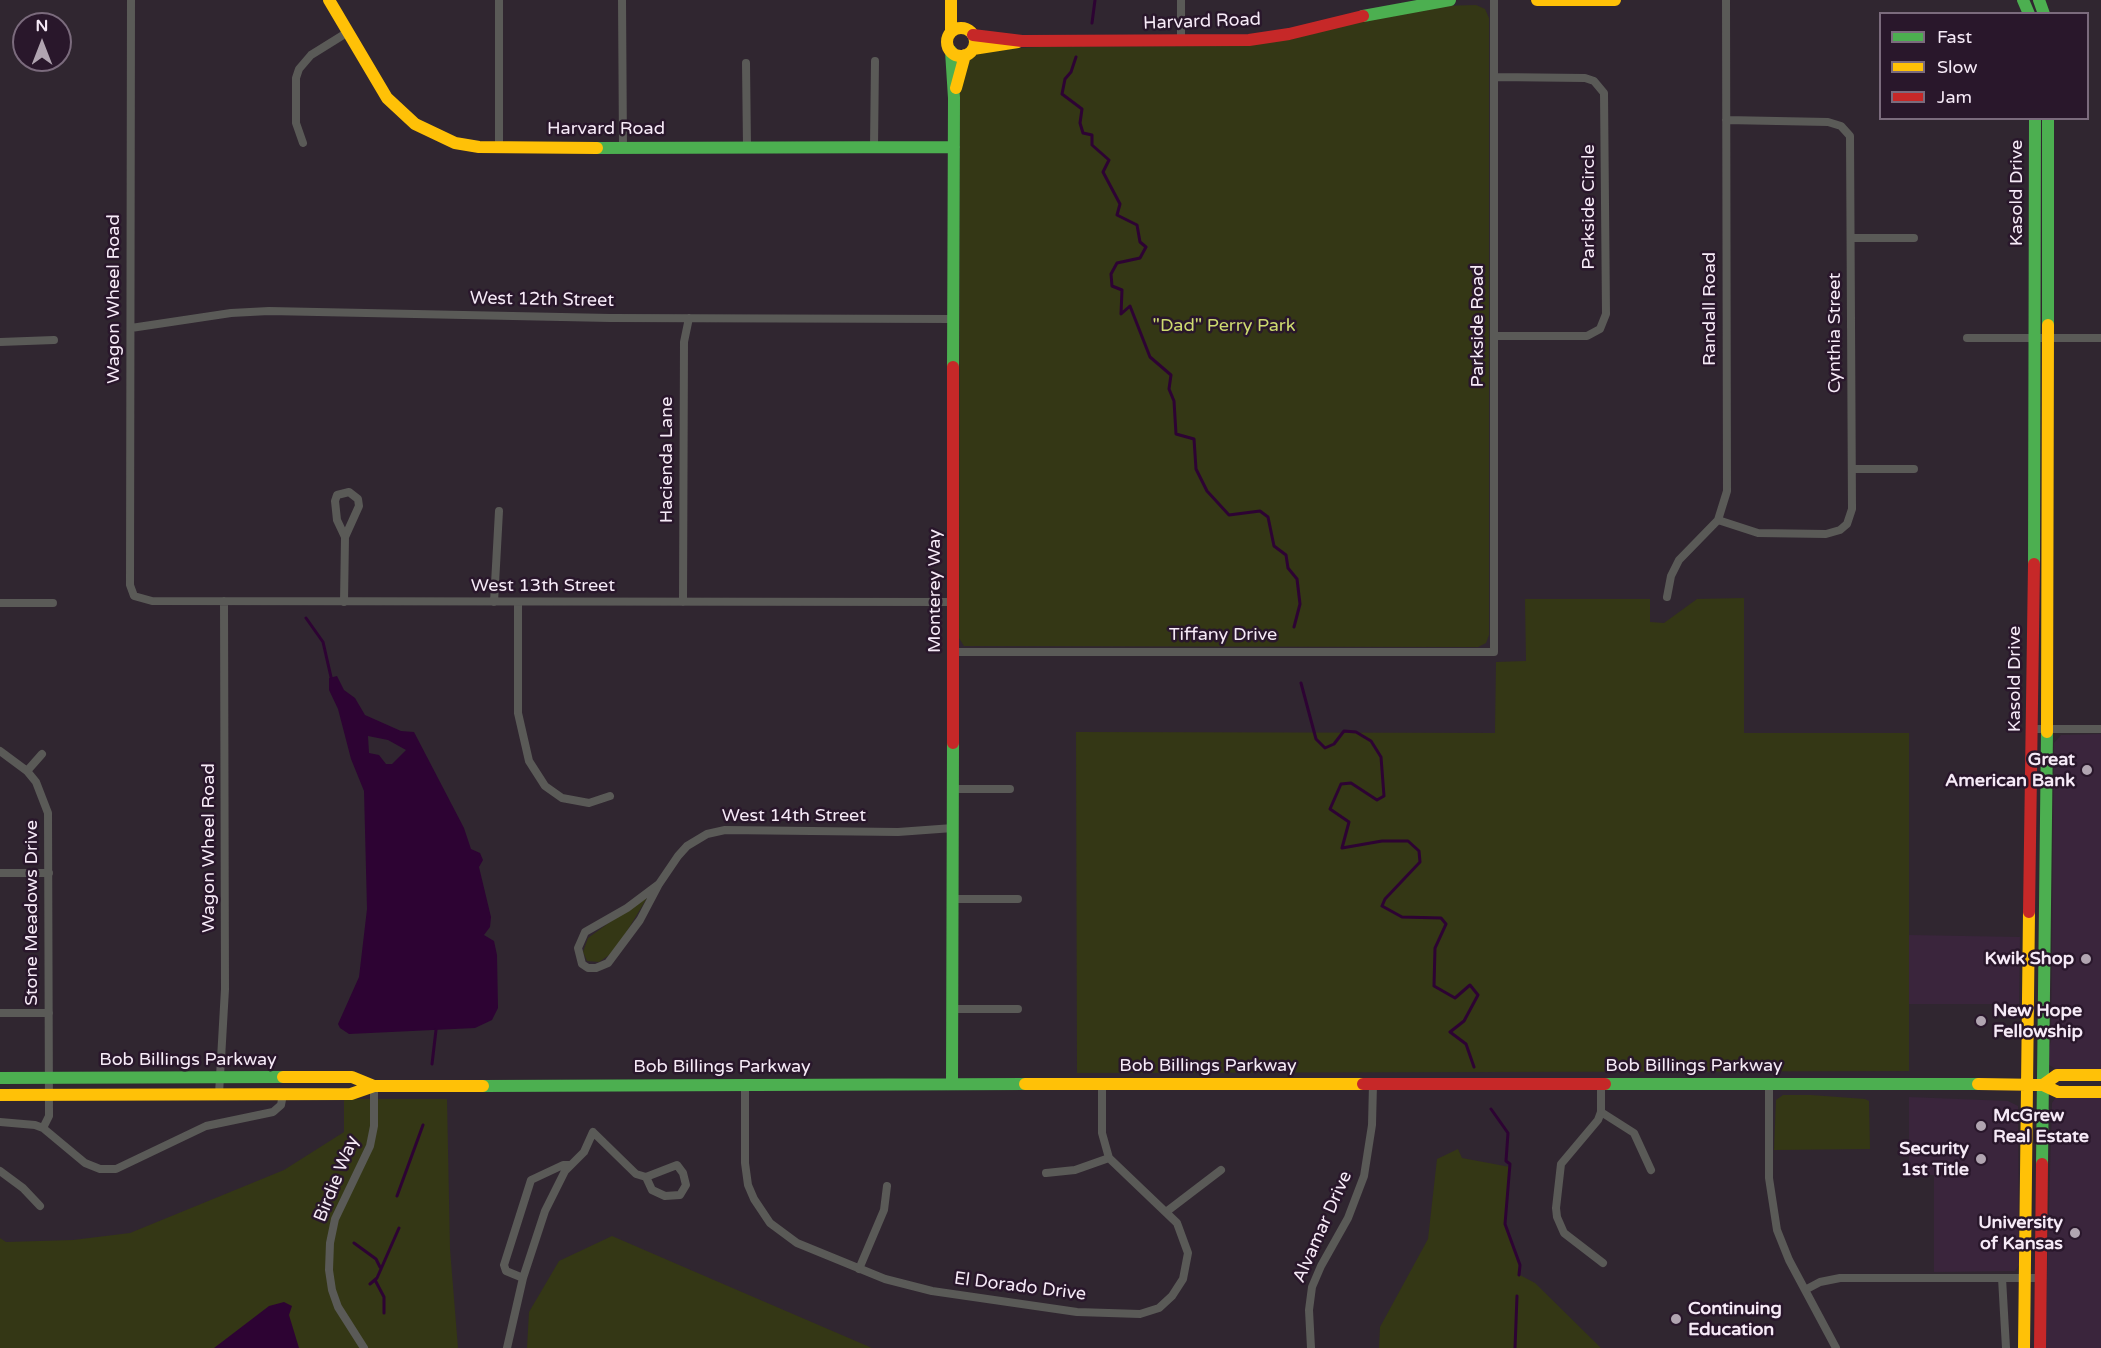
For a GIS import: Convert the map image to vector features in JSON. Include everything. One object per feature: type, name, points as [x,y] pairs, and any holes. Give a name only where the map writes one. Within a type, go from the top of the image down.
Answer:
[{"type":"main road","name":"Harvard Road","points":[[329,0],[387,98],[407,119],[455,143],[499,147],[954,147]]},
{"type":"main road","points":[[951,0],[951,32],[947,44],[951,51],[969,52],[970,32],[960,17],[958,0]]},
{"type":"main road","name":"Harvard Road","points":[[970,32],[1022,41],[1229,42],[1272,38],[1396,8],[1450,0]]},
{"type":"main road","points":[[1537,0],[1614,0]]},
{"type":"main road","points":[[951,32],[959,28],[970,32]]},
{"type":"main road","name":"Harvard Road","points":[[969,52],[1022,41]]},
{"type":"main road","name":"Monterey Way","points":[[951,51],[954,98],[952,1084]]},
{"type":"main road","name":"Monterey Way","points":[[954,98],[969,52]]},
{"type":"main road","name":"Kasold Drive","points":[[2024,1348],[2026,1084],[2033,729],[2035,120]]},
{"type":"main road","name":"Kasold Drive","points":[[2040,1348],[2047,729],[2048,120]]},
{"type":"main road","name":"Bob Billings Parkway","points":[[2043,1084],[2057,1075],[2101,1075]]},
{"type":"main road","name":"Bob Billings Parkway","points":[[0,1078],[352,1077],[374,1086]]},
{"type":"main road","name":"Bob Billings Parkway","points":[[0,1095],[351,1094],[374,1086],[952,1084],[2043,1084],[2058,1092],[2101,1092]]},
{"type":"street","name":"Wagon Wheel Road","points":[[131,0],[130,585],[134,596]]},
{"type":"street","points":[[499,0],[499,147]]},
{"type":"street","points":[[622,0],[622,147]]},
{"type":"street","points":[[1181,0],[1181,41]]},
{"type":"street","name":"Parkside Road","points":[[1494,0],[1494,652]]},
{"type":"street","name":"Randall Road","points":[[1667,597],[1671,576],[1679,560],[1718,520],[1725,502],[1727,474],[1726,0]]},
{"type":"street","points":[[303,143],[296,123],[296,78],[299,69],[311,54],[348,32]]},
{"type":"street","points":[[874,147],[875,61]]},
{"type":"street","points":[[746,63],[747,147]]},
{"type":"street","name":"Parkside Circle","points":[[1494,77],[1585,78],[1594,81],[1604,93],[1606,290],[1605,320],[1593,334],[1495,336]]},
{"type":"street","name":"Cynthia Street","points":[[1718,520],[1758,533],[1834,533],[1847,524],[1850,518],[1852,469],[1852,144],[1846,130],[1828,122],[1726,120]]},
{"type":"street","points":[[1852,238],[1914,238]]},
{"type":"street","name":"West 12th Street","points":[[131,328],[231,313],[268,311],[689,318],[954,319]]},
{"type":"street","name":"Hacienda Lane","points":[[683,602],[684,342],[689,318]]},
{"type":"street","points":[[1967,338],[2101,338]]},
{"type":"street","points":[[0,342],[54,340]]},
{"type":"street","points":[[1852,469],[1914,469]]},
{"type":"street","points":[[344,602],[345,537],[359,506],[358,499],[350,492],[338,495],[335,501],[337,520],[345,537]]},
{"type":"street","points":[[494,602],[499,511]]},
{"type":"street","name":"West 13th Street","points":[[134,596],[152,601],[953,602]]},
{"type":"street","name":"Wagon Wheel Road","points":[[219,1094],[225,989],[224,601]]},
{"type":"street","points":[[518,602],[518,712],[532,768],[545,786],[571,801],[589,803],[610,796]]},
{"type":"street","points":[[0,603],[53,603]]},
{"type":"street","name":"Tiffany Drive","points":[[953,652],[1494,652]]},
{"type":"street","points":[[2033,729],[2101,729]]},
{"type":"street","name":"Stone Meadows Drive","points":[[0,751],[27,771],[43,795],[48,813],[50,1116],[43,1128]]},
{"type":"street","points":[[27,771],[42,754]]},
{"type":"street","points":[[953,789],[1010,789]]},
{"type":"street","name":"West 14th Street","points":[[659,884],[627,908],[585,932],[578,948],[582,964],[588,968],[596,968],[608,963],[635,928],[659,884],[687,846],[707,834],[717,832],[898,832],[953,828]]},
{"type":"street","points":[[0,873],[49,873]]},
{"type":"street","points":[[952,899],[1018,899]]},
{"type":"street","points":[[952,1009],[1018,1009]]},
{"type":"street","points":[[0,1013],[49,1012]]},
{"type":"street","points":[[1046,1173],[1075,1170],[1109,1158],[1102,1133],[1102,1084]]},
{"type":"street","name":"Alvamar Drive","points":[[1311,1348],[1309,1310],[1312,1287],[1348,1218],[1364,1176],[1372,1125],[1373,1084]]},
{"type":"street","points":[[1601,1084],[1601,1112],[1588,1135],[1570,1151],[1561,1164],[1556,1208],[1564,1233],[1603,1263]]},
{"type":"street","points":[[1769,1084],[1768,1178],[1773,1212],[1783,1246],[1836,1348]]},
{"type":"street","name":"El Dorado Drive","points":[[745,1085],[746,1173],[761,1211],[777,1230],[796,1243],[885,1279],[957,1296],[1077,1312],[1140,1314],[1166,1302],[1178,1288],[1186,1270],[1188,1253],[1183,1234],[1166,1212],[1109,1158]]},
{"type":"street","name":"Birdie Way","points":[[364,1348],[338,1307],[332,1290],[329,1270],[330,1244],[335,1219],[370,1146],[374,1126],[374,1086]]},
{"type":"street","points":[[0,1122],[26,1122],[43,1128],[85,1163],[100,1169],[116,1169],[198,1128],[226,1120],[273,1112],[281,1104],[282,1094]]},
{"type":"street","points":[[1601,1112],[1634,1133],[1651,1170]]},
{"type":"street","points":[[507,1348],[523,1278],[545,1211],[556,1185],[570,1165],[584,1152],[593,1132],[628,1168],[646,1177],[652,1190],[665,1196],[680,1195],[686,1185],[684,1173],[677,1165],[646,1177]]},
{"type":"street","points":[[523,1278],[506,1271],[504,1265],[531,1180],[563,1165],[570,1165]]},
{"type":"street","points":[[1166,1212],[1221,1170]]},
{"type":"street","points":[[0,1171],[23,1188],[40,1206]]},
{"type":"street","points":[[859,1269],[884,1210],[887,1186]]},
{"type":"street","points":[[1805,1290],[1821,1282],[1840,1278],[2040,1278]]},
{"type":"street","points":[[2002,1278],[2006,1348]]},
{"type":"shaded area","points":[[337,676],[344,690],[355,698],[365,715],[401,731],[414,732],[464,828],[471,849],[480,853],[483,860],[479,867],[491,917],[490,927],[484,935],[494,941],[497,955],[498,1008],[492,1020],[475,1028],[349,1034],[338,1024],[359,977],[367,909],[364,791],[351,759],[338,709],[329,690],[329,678]],"holes":[[[368,736],[388,740],[406,750],[392,764],[386,764],[379,755],[369,753]]]},
{"type":"shaded area","points":[[2101,734],[2101,1069],[2056,1069],[2049,1065],[2048,1053],[2051,1041],[2054,743],[2061,735]]},
{"type":"shaded area","points":[[1909,935],[2020,937],[2019,1004],[1909,1004]]},
{"type":"shaded area","points":[[1909,1097],[2008,1101],[2018,1106],[2019,1265],[2015,1271],[1934,1272],[1934,1175],[1909,1175]]},
{"type":"shaded area","name":"University of Kansas","points":[[2056,1097],[2101,1097],[2101,1348],[2045,1348],[2052,1103]]},
{"type":"shaded area","points":[[284,1302],[292,1306],[289,1315],[299,1348],[214,1348],[269,1306]]},
{"type":"green space","name":"\"Dad\" Perry Park","points":[[1476,5],[1485,9],[1489,18],[1489,635],[1486,643],[1478,647],[964,646],[959,638],[960,94],[968,57],[981,50],[1039,47],[1234,46],[1439,6]]},
{"type":"green space","points":[[1744,598],[1744,733],[1909,733],[1909,1071],[1077,1073],[1076,732],[1495,733],[1496,662],[1526,661],[1525,599],[1650,599],[1650,622],[1664,623],[1697,599]]},
{"type":"green space","points":[[650,893],[615,951],[599,962],[587,961],[583,952],[588,938]]},
{"type":"green space","points":[[1783,1095],[1811,1095],[1869,1101],[1870,1149],[1774,1150],[1776,1100]]},
{"type":"green space","points":[[344,1099],[447,1099],[450,1249],[458,1348],[0,1348],[0,1238],[6,1242],[73,1240],[130,1233],[284,1170],[344,1132]]},
{"type":"green space","points":[[1458,1149],[1462,1158],[1510,1167],[1505,1224],[1520,1265],[1520,1275],[1535,1283],[1601,1348],[1379,1348],[1380,1327],[1428,1239],[1437,1159]]},
{"type":"green space","points":[[612,1236],[872,1348],[527,1348],[529,1312],[559,1261]]},
{"type":"waterway","points":[[1092,23],[1095,0]]},
{"type":"waterway","points":[[1076,57],[1071,72],[1065,79],[1062,94],[1082,109],[1080,123],[1083,133],[1092,135],[1092,145],[1109,160],[1103,172],[1120,204],[1117,215],[1137,225],[1140,242],[1146,247],[1140,258],[1117,263],[1111,274],[1112,286],[1122,290],[1121,314],[1130,306],[1150,357],[1171,375],[1169,389],[1174,401],[1176,434],[1194,439],[1196,469],[1207,491],[1229,515],[1260,511],[1268,517],[1274,546],[1286,555],[1288,568],[1297,579],[1300,604],[1294,627]]},
{"type":"waterway","points":[[306,618],[323,642],[331,677]]},
{"type":"waterway","points":[[1301,683],[1316,739],[1325,748],[1334,744],[1344,731],[1356,732],[1371,741],[1381,757],[1384,796],[1377,800],[1351,783],[1341,784],[1330,809],[1349,822],[1342,848],[1382,841],[1408,841],[1419,851],[1420,862],[1385,899],[1382,906],[1402,917],[1441,918],[1446,924],[1435,948],[1434,986],[1455,998],[1470,985],[1478,995],[1464,1021],[1450,1032],[1466,1044],[1474,1067]]},
{"type":"waterway","points":[[432,1064],[436,1030]]},
{"type":"waterway","points":[[1491,1109],[1508,1133],[1506,1161],[1510,1164],[1505,1224],[1520,1265],[1519,1275]]},
{"type":"waterway","points":[[397,1196],[423,1125]]},
{"type":"waterway","points":[[370,1284],[377,1278],[399,1228]]},
{"type":"waterway","points":[[354,1243],[376,1259],[380,1267]]},
{"type":"waterway","points":[[375,1280],[384,1297],[384,1313]]},
{"type":"waterway","points":[[1515,1348],[1517,1296]]},
{"type":"traffic: fast","points":[[1363,16],[1450,0]]},
{"type":"traffic: fast","points":[[2023,0],[2028,12]]},
{"type":"traffic: fast","points":[[2039,0],[2043,12]]},
{"type":"traffic: fast","points":[[951,51],[954,98],[953,367]]},
{"type":"traffic: fast","points":[[2034,564],[2035,120]]},
{"type":"traffic: fast","points":[[2048,120],[2048,325]]},
{"type":"traffic: fast","points":[[597,148],[954,147]]},
{"type":"traffic: fast","points":[[2042,1164],[2047,732]]},
{"type":"traffic: fast","points":[[952,1084],[953,743]]},
{"type":"traffic: fast","points":[[0,1078],[283,1077]]},
{"type":"traffic: fast","points":[[483,1086],[1025,1084]]},
{"type":"traffic: fast","points":[[1605,1084],[1978,1084]]},
{"type":"traffic: slow","points":[[329,0],[387,98],[415,124],[455,143],[479,147],[597,148]]},
{"type":"traffic: slow","points":[[951,0],[951,32]]},
{"type":"traffic: slow","points":[[1537,0],[1615,0]]},
{"type":"traffic: slow","points":[[961,28],[971,32],[975,42],[971,52],[961,56],[951,52],[947,42],[951,32],[961,28]]},
{"type":"traffic: slow","points":[[973,49],[1018,42]]},
{"type":"traffic: slow","points":[[956,88],[965,55]]},
{"type":"traffic: slow","points":[[2047,732],[2048,325]]},
{"type":"traffic: slow","points":[[2024,1348],[2029,912]]},
{"type":"traffic: slow","points":[[2043,1085],[2057,1075],[2101,1075]]},
{"type":"traffic: slow","points":[[283,1077],[352,1077],[374,1086]]},
{"type":"traffic: slow","points":[[1025,1084],[1363,1084]]},
{"type":"traffic: slow","points":[[1978,1084],[2043,1085],[2058,1092],[2101,1092]]},
{"type":"traffic: slow","points":[[0,1095],[351,1094],[374,1086],[483,1086]]},
{"type":"traffic: jam","points":[[973,35],[1022,41],[1249,40],[1289,34],[1363,16]]},
{"type":"traffic: jam","points":[[953,367],[953,743]]},
{"type":"traffic: jam","points":[[2029,912],[2034,564]]},
{"type":"traffic: jam","points":[[1363,1084],[1605,1084]]},
{"type":"traffic: jam","points":[[2040,1348],[2042,1164]]},
{"type":"place","name":"Great American Bank","points":[[2087,770]]},
{"type":"place","name":"Kwik Shop","points":[[2086,959]]},
{"type":"place","name":"New Hope Fellowship","points":[[1981,1021]]},
{"type":"place","name":"McGrew Real Estate","points":[[1981,1126]]},
{"type":"place","name":"Security 1st Title","points":[[1981,1159]]},
{"type":"place","name":"University of Kansas","points":[[2075,1233]]},
{"type":"place","name":"Continuing Education","points":[[1676,1319]]}]
